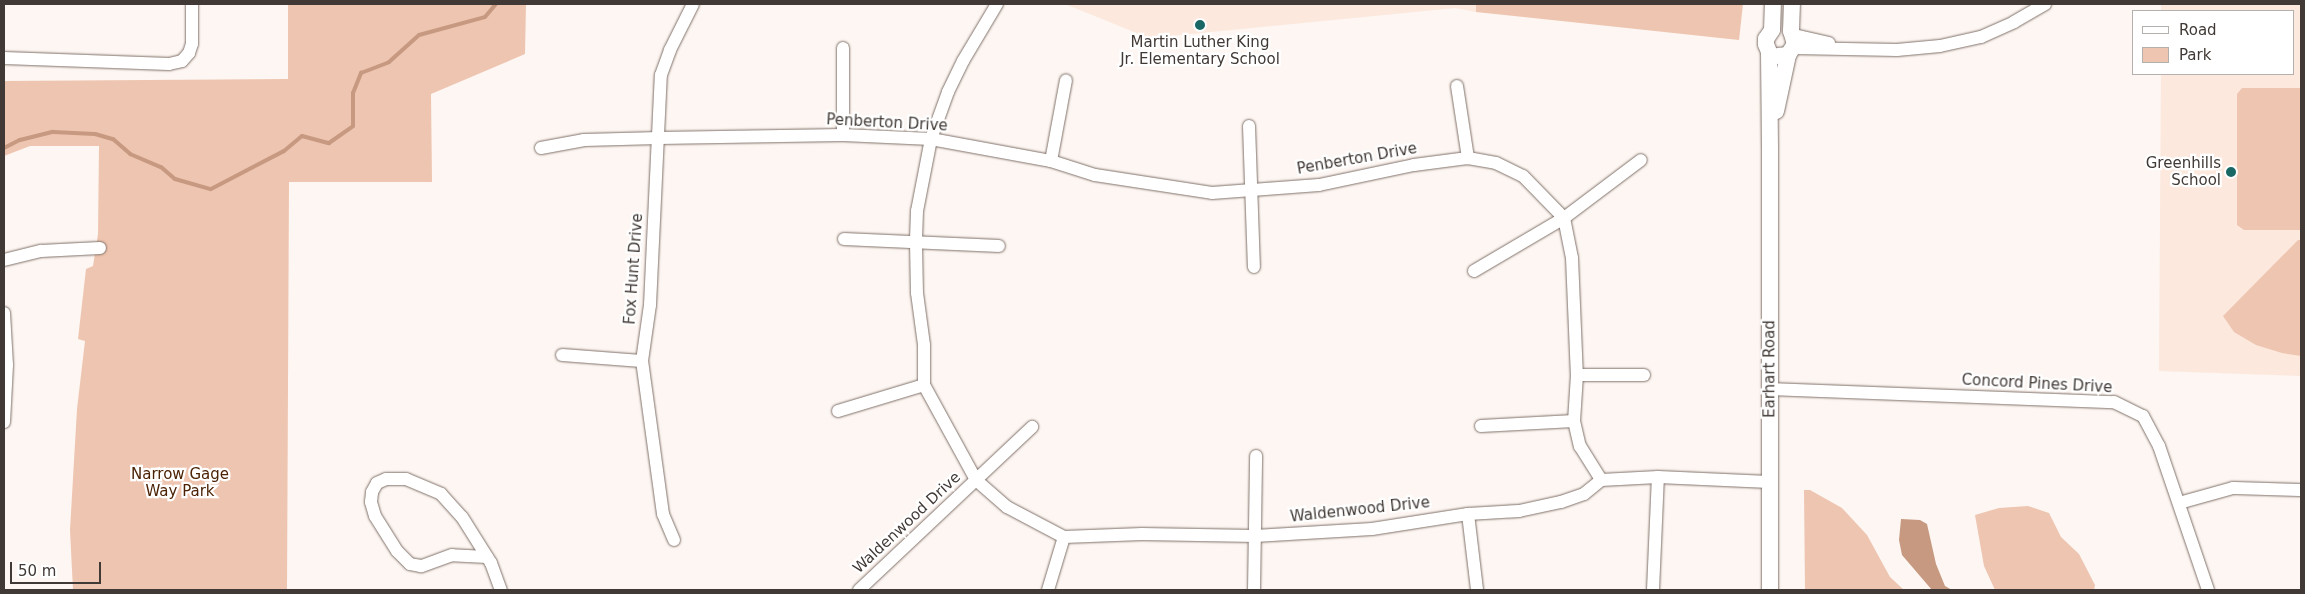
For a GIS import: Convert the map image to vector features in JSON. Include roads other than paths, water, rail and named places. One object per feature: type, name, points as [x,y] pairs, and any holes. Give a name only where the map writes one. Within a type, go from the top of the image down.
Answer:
[{"type":"street","points":[[4,58],[168,64],[182,61],[189,53],[192,44],[192,4]]},
{"type":"street","name":"Fox Hunt Drive","points":[[674,540],[663,514],[642,362],[650,304],[659,138],[658,101],[661,75],[670,50],[694,4]]},
{"type":"street","name":"Waldenwood Drive","points":[[997,4],[963,61],[948,92],[931,139],[917,211],[917,293],[924,345],[924,385],[976,480],[1008,507],[1064,537],[1142,534],[1255,536],[1372,529],[1468,514],[1519,511],[1561,502],[1584,494],[1601,480]]},
{"type":"street","name":"Earhart Road","points":[[1770,590],[1770,148],[1769,52],[1766,39],[1772,30],[1773,4]]},
{"type":"street","name":"Earhart Road","points":[[1770,148],[1792,42],[1792,4]]},
{"type":"street","points":[[1769,52],[1777,56],[1792,42],[1861,50],[1897,50],[1940,46],[1981,37],[2014,22],[2044,4]]},
{"type":"street","points":[[1772,30],[1782,27],[1792,42]]},
{"type":"street","points":[[843,48],[843,135]]},
{"type":"street","points":[[1051,161],[1066,80]]},
{"type":"street","points":[[1457,86],[1468,158]]},
{"type":"street","points":[[1249,126],[1253,191],[1254,267]]},
{"type":"street","name":"Penberton Drive","points":[[541,148],[584,140],[659,138],[843,135],[931,139],[1051,161],[1095,175],[1212,193],[1320,185],[1414,164],[1468,158],[1496,162],[1523,176],[1564,218]]},
{"type":"street","points":[[1474,271],[1564,218],[1641,160]]},
{"type":"street","points":[[1564,218],[1572,258],[1577,375],[1574,421],[1580,446],[1601,480],[1658,478],[1769,482]]},
{"type":"street","points":[[844,239],[998,246]]},
{"type":"street","points":[[4,260],[41,251],[100,248]]},
{"type":"street","points":[[4,313],[7,357],[4,422]]},
{"type":"street","points":[[562,355],[642,362]]},
{"type":"street","points":[[1577,375],[1644,375]]},
{"type":"street","points":[[838,410],[924,385]]},
{"type":"street","name":"Concord Pines Drive","points":[[1770,389],[2114,402],[2143,416],[2159,446],[2208,590]]},
{"type":"street","points":[[1481,426],[1574,421]]},
{"type":"street","name":"Waldenwood Drive","points":[[859,590],[1032,427]]},
{"type":"street","points":[[1254,590],[1256,456]]},
{"type":"street","points":[[1654,590],[1658,478]]},
{"type":"street","points":[[487,557],[452,555],[421,566],[410,564],[397,551],[375,516],[371,502],[372,492],[377,483],[386,479],[406,479],[441,494],[462,516],[487,557],[501,590]]},
{"type":"street","points":[[2179,503],[2233,488],[2301,490]]},
{"type":"street","points":[[1468,514],[1477,590]]},
{"type":"street","points":[[1048,590],[1064,537]]},
{"type":"waterway","points":[[4,148],[20,140],[53,132],[95,134],[113,139],[130,154],[161,167],[175,179],[211,189],[284,151],[302,136],[329,143],[353,126],[353,93],[361,73],[389,62],[419,35],[485,17],[496,4]]},
{"type":"place","name":"Martin Luther King Jr. Elementary School","points":[[1200,25]]},
{"type":"place","name":"Greenhills School","points":[[2231,172]]},
{"type":"park label","name":"Narrow Gage Way Park","points":[[180,482]]}]
